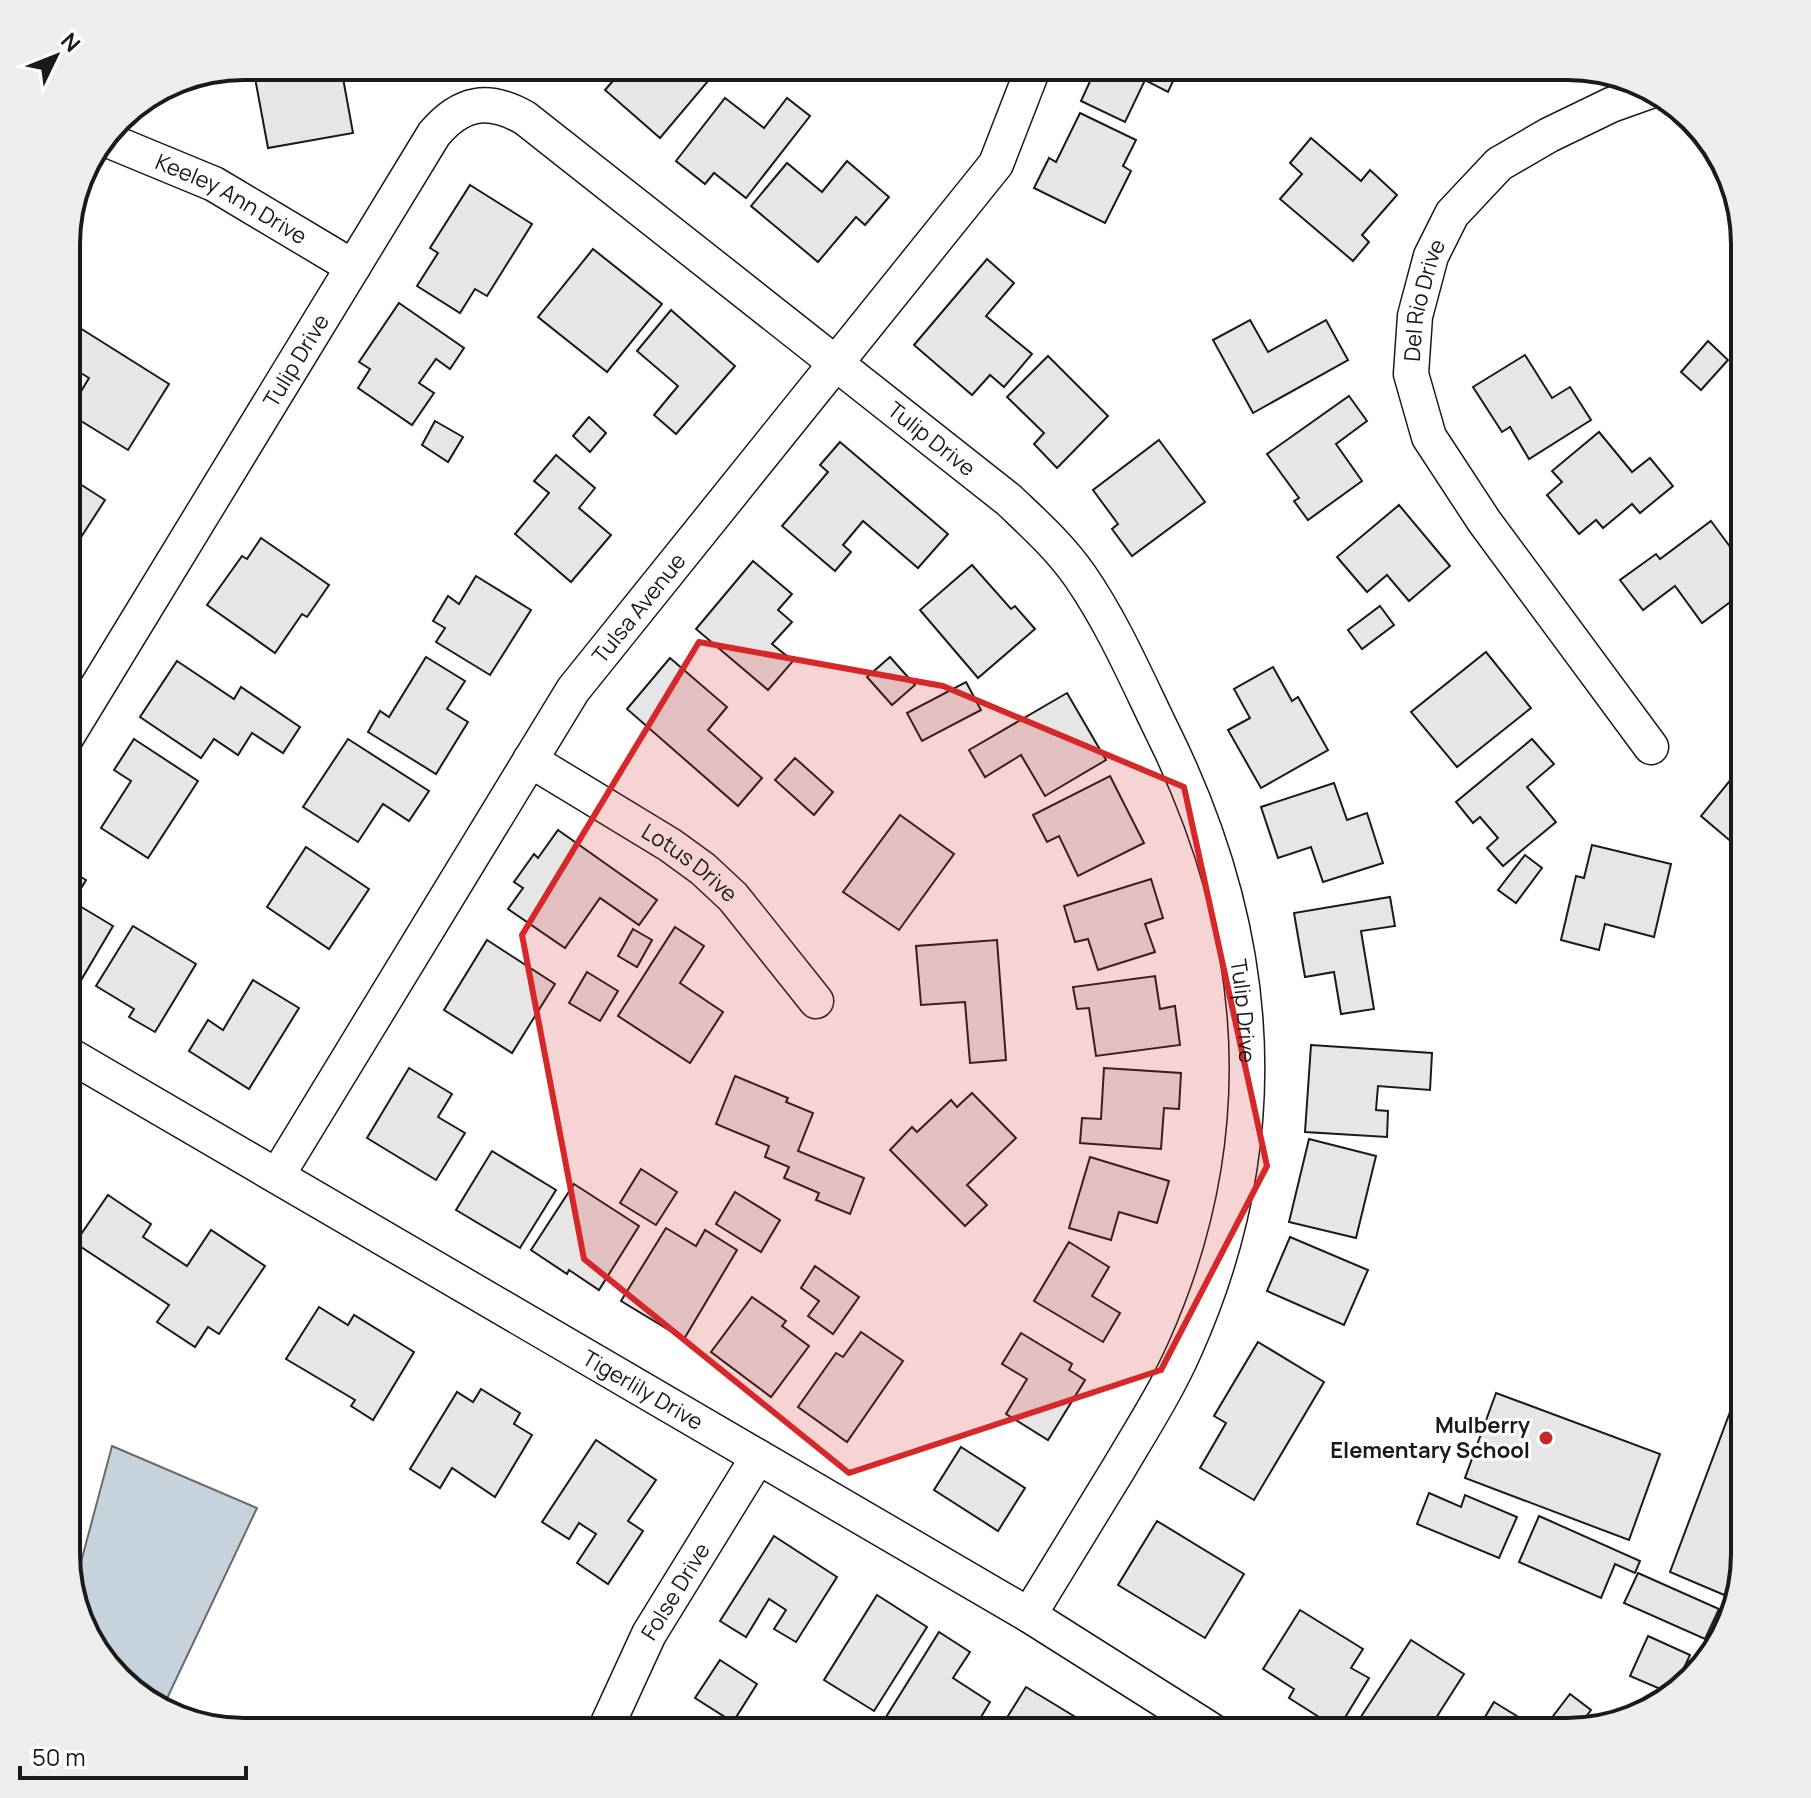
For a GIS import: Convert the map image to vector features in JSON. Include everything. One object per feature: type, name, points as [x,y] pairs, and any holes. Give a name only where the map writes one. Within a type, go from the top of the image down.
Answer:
[{"type":"street","name":"Tulsa Avenue","points":[[277,1176],[573,690],[996,164],[1029,80]]},
{"type":"street","name":"Del Rio Drive","points":[[1637,96],[1549,135],[1499,164],[1452,214],[1431,256],[1415,316],[1411,374],[1429,437],[1484,521],[1651,747]]},
{"type":"street","name":"Tulip Drive","points":[[80,715],[434,134],[447,119],[465,109],[485,104],[508,108],[525,118],[1009,500],[1047,535],[1080,575],[1109,623],[1192,794],[1217,861],[1235,930],[1246,1013],[1248,1073],[1244,1130],[1231,1215],[1211,1284],[1185,1351],[1152,1414],[1029,1615]]},
{"type":"street","name":"Keeley Ann Drive","points":[[115,143],[214,184],[353,267]]},
{"type":"street","name":"Lotus Drive","points":[[530,760],[670,845],[703,869],[733,897],[816,1001]]},
{"type":"street","name":"Tigerlily Drive","points":[[80,1061],[1029,1615],[1192,1718]]},
{"type":"street","name":"Folse Drive","points":[[610,1718],[649,1634],[758,1457]]},
{"type":"highlighted area","points":[[699,642],[943,686],[1184,787],[1267,1166],[1161,1370],[849,1473],[584,1259],[522,935]]},
{"type":"shaded area","points":[[112,1446],[257,1508],[167,1699],[128,1670],[102,1636],[92,1617],[80,1566]]},
{"type":"building","points":[[255,80],[343,80],[353,133],[268,148]]},
{"type":"building","points":[[614,80],[709,80],[660,138],[605,90]]},
{"type":"building","points":[[1091,80],[1145,80],[1125,122],[1081,101]]},
{"type":"building","points":[[1145,80],[1174,80],[1168,92]]},
{"type":"building","points":[[725,98],[764,128],[787,98],[810,116],[746,198],[714,173],[705,184],[676,161]]},
{"type":"building","points":[[1080,113],[1136,140],[1123,166],[1131,171],[1105,223],[1034,188],[1049,158],[1056,162]]},
{"type":"building","points":[[1311,138],[1361,181],[1370,170],[1397,195],[1362,235],[1369,242],[1353,261],[1280,199],[1302,174],[1290,163]]},
{"type":"building","points":[[847,161],[889,197],[865,225],[856,217],[818,262],[751,206],[787,163],[822,192]]},
{"type":"building","points":[[470,185],[532,224],[487,296],[475,289],[460,313],[417,286],[438,253],[430,248]]},
{"type":"building","points":[[593,249],[662,304],[607,372],[538,317]]},
{"type":"building","points":[[987,259],[1014,283],[986,316],[1032,354],[1004,387],[990,375],[972,395],[914,345]]},
{"type":"building","points":[[399,303],[464,348],[450,369],[436,359],[419,383],[434,393],[412,425],[358,388],[370,369],[359,362]]},
{"type":"building","points":[[671,310],[735,366],[676,434],[654,415],[678,386],[637,351]]},
{"type":"building","points":[[1250,320],[1268,352],[1326,320],[1348,360],[1253,413],[1213,340]]},
{"type":"building","points":[[80,328],[169,384],[128,450],[80,420],[80,393],[89,378],[80,373]]},
{"type":"building","points":[[1708,341],[1728,360],[1701,390],[1681,372]]},
{"type":"building","points":[[1525,355],[1552,398],[1570,387],[1591,420],[1529,459],[1510,427],[1502,432],[1473,387]]},
{"type":"building","points":[[1048,356],[1108,416],[1057,468],[1034,444],[1044,433],[1007,397]]},
{"type":"building","points":[[1349,396],[1367,421],[1336,444],[1362,481],[1308,520],[1294,501],[1299,498],[1267,454]]},
{"type":"building","points":[[589,417],[606,433],[590,452],[573,436]]},
{"type":"building","points":[[435,421],[463,437],[448,462],[422,445]]},
{"type":"building","points":[[1599,432],[1632,472],[1650,458],[1673,486],[1640,513],[1632,504],[1603,528],[1596,520],[1579,534],[1547,495],[1562,482],[1552,471]]},
{"type":"building","points":[[1159,440],[1205,502],[1132,556],[1112,529],[1118,524],[1093,490]]},
{"type":"building","points":[[840,442],[948,534],[918,568],[863,521],[843,545],[851,552],[835,571],[782,526],[828,472],[820,465]]},
{"type":"building","points":[[556,455],[595,488],[579,508],[611,535],[571,582],[515,534],[549,493],[534,481]]},
{"type":"building","points":[[80,484],[105,500],[80,539]]},
{"type":"building","points":[[1399,505],[1450,566],[1409,601],[1387,575],[1367,592],[1337,557]]},
{"type":"building","points":[[1711,521],[1731,548],[1731,601],[1702,623],[1675,586],[1643,610],[1620,580],[1656,554],[1660,559]]},
{"type":"building","points":[[261,538],[329,585],[307,617],[302,614],[275,653],[207,605],[242,556],[247,559]]},
{"type":"building","points":[[753,561],[792,594],[778,610],[792,622],[772,644],[793,661],[768,690],[696,629]]},
{"type":"building","points":[[972,565],[1011,609],[1015,606],[1035,629],[978,678],[920,610]]},
{"type":"building","points":[[476,576],[531,610],[490,675],[436,642],[445,628],[433,621],[448,596],[459,604]]},
{"type":"building","points":[[1380,606],[1394,625],[1362,649],[1348,630]]},
{"type":"building","points":[[1486,652],[1531,708],[1457,767],[1411,712]]},
{"type":"building","points":[[426,657],[465,681],[447,709],[468,722],[436,774],[368,732],[380,711],[389,717]]},
{"type":"building","points":[[890,657],[915,685],[892,705],[867,677]]},
{"type":"building","points":[[670,658],[727,707],[708,730],[762,778],[738,806],[627,709]]},
{"type":"building","points":[[177,661],[234,699],[241,687],[300,727],[283,753],[252,733],[238,755],[214,739],[201,758],[140,717]]},
{"type":"building","points":[[1273,667],[1292,701],[1298,697],[1328,750],[1261,788],[1228,730],[1250,718],[1234,689]]},
{"type":"building","points":[[966,682],[981,710],[922,741],[907,713]]},
{"type":"building","points":[[1067,693],[1106,760],[1045,796],[1021,755],[985,777],[969,750]]},
{"type":"building","points":[[134,739],[198,781],[148,858],[101,828],[131,781],[114,770]]},
{"type":"building","points":[[348,739],[429,791],[409,821],[383,804],[358,842],[303,807]]},
{"type":"building","points":[[1532,739],[1554,764],[1527,787],[1556,822],[1503,866],[1487,848],[1498,838],[1480,817],[1473,823],[1456,802]]},
{"type":"building","points":[[795,758],[833,792],[814,815],[775,780]]},
{"type":"building","points":[[1110,776],[1144,843],[1078,876],[1059,836],[1047,842],[1033,815]]},
{"type":"building","points":[[1731,779],[1731,841],[1701,816]]},
{"type":"building","points":[[1334,783],[1347,820],[1367,813],[1383,863],[1323,882],[1311,847],[1278,858],[1261,807]]},
{"type":"building","points":[[900,815],[954,854],[899,930],[843,892]]},
{"type":"building","points":[[558,830],[657,900],[639,925],[600,898],[565,948],[508,909],[523,888],[514,882],[534,854],[538,858]]},
{"type":"building","points":[[1592,845],[1671,864],[1654,937],[1605,924],[1599,950],[1561,940],[1576,876],[1584,878]]},
{"type":"building","points":[[306,847],[369,889],[329,949],[267,907]]},
{"type":"building","points":[[1525,855],[1542,868],[1516,903],[1498,890]]},
{"type":"building","points":[[80,876],[86,880],[80,890]]},
{"type":"building","points":[[1151,879],[1163,918],[1145,924],[1155,952],[1098,970],[1088,939],[1075,942],[1064,906]]},
{"type":"building","points":[[1390,897],[1395,926],[1361,931],[1374,1009],[1341,1014],[1334,972],[1305,977],[1294,913]]},
{"type":"building","points":[[80,906],[113,926],[80,982]]},
{"type":"building","points":[[133,926],[196,964],[155,1032],[129,1017],[134,1009],[96,986]]},
{"type":"building","points":[[675,927],[704,946],[680,983],[723,1012],[690,1063],[618,1016]]},
{"type":"building","points":[[633,929],[652,940],[637,967],[618,956]]},
{"type":"building","points":[[487,940],[555,984],[512,1053],[444,1010]]},
{"type":"building","points":[[997,940],[1006,1060],[970,1063],[965,1002],[921,1005],[916,946]]},
{"type":"building","points":[[587,972],[618,991],[600,1021],[569,1003]]},
{"type":"building","points":[[1155,976],[1160,1009],[1175,1006],[1180,1045],[1096,1056],[1089,1008],[1077,1009],[1073,987]]},
{"type":"building","points":[[253,980],[299,1008],[249,1089],[189,1051],[208,1020],[223,1030]]},
{"type":"building","points":[[1311,1045],[1432,1053],[1430,1090],[1378,1086],[1376,1110],[1388,1111],[1387,1137],[1305,1132]]},
{"type":"building","points":[[409,1068],[452,1094],[438,1117],[465,1133],[436,1180],[367,1138]]},
{"type":"building","points":[[1104,1068],[1181,1073],[1179,1109],[1164,1108],[1161,1149],[1080,1143],[1082,1118],[1101,1119]]},
{"type":"building","points":[[735,1076],[788,1098],[786,1102],[813,1113],[798,1151],[864,1178],[850,1214],[816,1200],[819,1193],[784,1178],[789,1167],[765,1157],[769,1146],[716,1124]]},
{"type":"building","points":[[972,1093],[1016,1138],[967,1185],[987,1205],[965,1226],[890,1150],[912,1127],[917,1132],[951,1100],[957,1107]]},
{"type":"building","points":[[1309,1139],[1376,1156],[1356,1238],[1289,1222]]},
{"type":"building","points":[[492,1151],[556,1190],[520,1248],[456,1210]]},
{"type":"building","points":[[1090,1157],[1169,1181],[1157,1223],[1119,1212],[1111,1240],[1069,1228]]},
{"type":"building","points":[[641,1169],[677,1192],[656,1225],[620,1203]]},
{"type":"building","points":[[574,1184],[639,1226],[599,1290],[569,1270],[567,1274],[531,1250]]},
{"type":"building","points":[[735,1192],[780,1220],[761,1252],[716,1224]]},
{"type":"building","points":[[108,1195],[151,1224],[143,1237],[187,1266],[211,1230],[265,1266],[219,1334],[208,1327],[195,1347],[157,1322],[169,1305],[80,1246],[80,1236]]},
{"type":"building","points":[[666,1228],[696,1246],[705,1230],[737,1250],[684,1339],[621,1301]]},
{"type":"building","points":[[1290,1237],[1368,1270],[1344,1325],[1267,1291]]},
{"type":"building","points":[[1069,1242],[1109,1267],[1092,1296],[1120,1313],[1103,1342],[1034,1301]]},
{"type":"building","points":[[815,1266],[859,1297],[833,1334],[808,1316],[819,1301],[801,1288]]},
{"type":"building","points":[[752,1297],[786,1321],[782,1326],[809,1346],[771,1397],[711,1352]]},
{"type":"building","points":[[319,1307],[348,1325],[354,1315],[414,1352],[373,1420],[351,1406],[355,1400],[286,1359]]},
{"type":"building","points":[[861,1332],[903,1361],[847,1442],[798,1407],[836,1353],[843,1357]]},
{"type":"building","points":[[1021,1333],[1072,1364],[1069,1370],[1085,1380],[1048,1440],[1006,1414],[1027,1379],[1002,1364]]},
{"type":"building","points":[[1258,1342],[1324,1382],[1254,1500],[1200,1468],[1226,1423],[1214,1416]]},
{"type":"building","points":[[481,1389],[520,1413],[514,1424],[532,1435],[495,1497],[452,1468],[440,1488],[410,1469],[457,1392],[473,1402]]},
{"type":"building","points":[[1496,1393],[1660,1454],[1629,1540],[1465,1478]]},
{"type":"building","points":[[1731,1409],[1731,1565],[1725,1596],[1670,1572]]},
{"type":"building","points":[[596,1440],[656,1480],[628,1521],[643,1531],[608,1584],[577,1563],[596,1534],[579,1523],[569,1539],[542,1522]]},
{"type":"building","points":[[961,1447],[1025,1488],[998,1531],[934,1490]]},
{"type":"building","points":[[1429,1493],[1461,1507],[1465,1495],[1517,1517],[1499,1558],[1417,1524]]},
{"type":"building","points":[[1539,1516],[1640,1561],[1635,1573],[1615,1564],[1601,1598],[1519,1562]]},
{"type":"building","points":[[1157,1521],[1244,1574],[1205,1638],[1118,1585]]},
{"type":"building","points":[[774,1536],[837,1577],[796,1642],[774,1629],[786,1610],[769,1599],[746,1637],[720,1621]]},
{"type":"building","points":[[1638,1573],[1719,1609],[1705,1639],[1624,1603]]},
{"type":"building","points":[[877,1595],[927,1627],[874,1711],[824,1680]]},
{"type":"building","points":[[1300,1610],[1363,1649],[1351,1668],[1369,1678],[1345,1718],[1321,1718],[1289,1698],[1294,1689],[1263,1669]]},
{"type":"building","points":[[939,1632],[970,1652],[953,1678],[990,1702],[980,1718],[886,1717]]},
{"type":"building","points":[[1648,1636],[1690,1655],[1683,1670],[1660,1689],[1630,1676]]},
{"type":"building","points":[[1411,1640],[1464,1674],[1436,1718],[1360,1718]]},
{"type":"building","points":[[720,1660],[757,1684],[736,1718],[727,1718],[695,1698]]},
{"type":"building","points":[[1026,1687],[1077,1718],[1007,1718]]},
{"type":"building","points":[[1570,1694],[1591,1710],[1586,1717],[1552,1718]]},
{"type":"building","points":[[1494,1702],[1520,1718],[1484,1718]]},
{"type":"place","name":"Mulberry Elementary School","points":[[1546,1438]]}]
